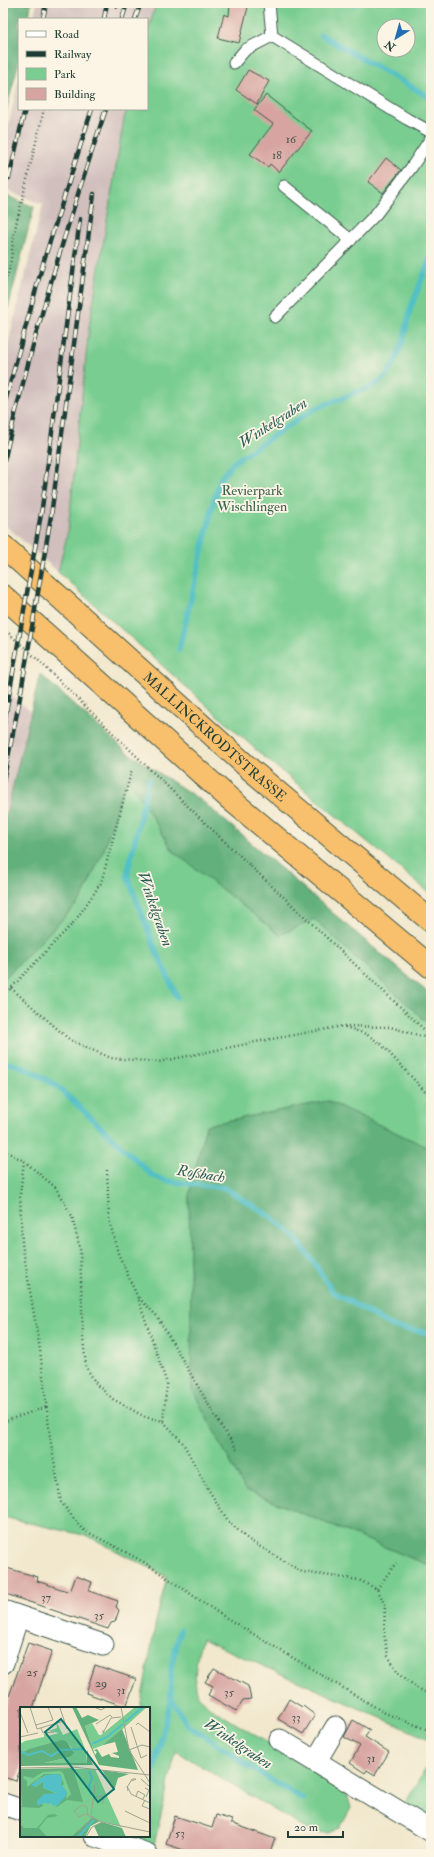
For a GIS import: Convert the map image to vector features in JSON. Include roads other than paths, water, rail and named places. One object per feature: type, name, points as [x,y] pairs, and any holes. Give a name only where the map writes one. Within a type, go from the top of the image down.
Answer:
[{"type":"highway","name":"MALLINCKRODTSTRASSE","points":[[3,546],[251,770],[431,921]]},
{"type":"highway","points":[[3,596],[230,799],[431,967]]},
{"type":"street","points":[[3,1663],[11,1613],[103,1645]]},
{"type":"street","points":[[316,1761],[336,1727]]},
{"type":"street","points":[[280,1740],[431,1831]]},
{"type":"street","points":[[3,1804],[20,1810]]},
{"type":"street","points":[[98,1837],[147,1854]]},
{"type":"lane","points":[[270,3],[272,36]]},
{"type":"lane","points":[[234,63],[245,50],[272,36]]},
{"type":"lane","points":[[272,36],[406,119],[431,132]]},
{"type":"lane","points":[[275,317],[376,214],[411,168],[431,138]]},
{"type":"lane","points":[[284,186],[351,240]]},
{"type":"waterway","name":"Winkelgraben","points":[[321,35],[431,98]]},
{"type":"waterway","name":"Winkelgraben","points":[[179,650],[214,500],[221,478],[234,462],[314,409],[375,385],[384,378],[394,364],[403,342],[410,310],[431,256]]},
{"type":"waterway","name":"Winkelgraben","points":[[149,779],[127,875],[155,948],[177,997]]},
{"type":"waterway","name":"Roßbach","points":[[3,1061],[25,1068],[57,1086],[153,1176],[167,1181],[225,1188],[270,1216],[294,1236],[317,1267],[332,1291],[393,1327],[431,1333]]},
{"type":"waterway","name":"Winkelgraben","points":[[150,1786],[171,1699],[171,1668],[180,1630]]},
{"type":"waterway","name":"Winkelgraben","points":[[171,1699],[187,1724],[253,1769],[303,1799]]},
{"type":"railway","points":[[43,18],[46,3]]},
{"type":"railway","points":[[104,18],[107,3]]},
{"type":"railway","points":[[122,18],[127,3]]},
{"type":"railway","points":[[135,18],[141,3]]},
{"type":"railway","points":[[9,178],[25,110]]},
{"type":"railway","points":[[3,409],[44,260],[92,110]]},
{"type":"railway","points":[[3,466],[37,331],[77,198],[106,110]]},
{"type":"railway","points":[[3,782],[19,703],[51,516],[94,194]]},
{"type":"railway","points":[[3,729],[42,508],[80,219]]},
{"type":"park label","name":"Revierpark Wischlingen","points":[[252,498]]}]
